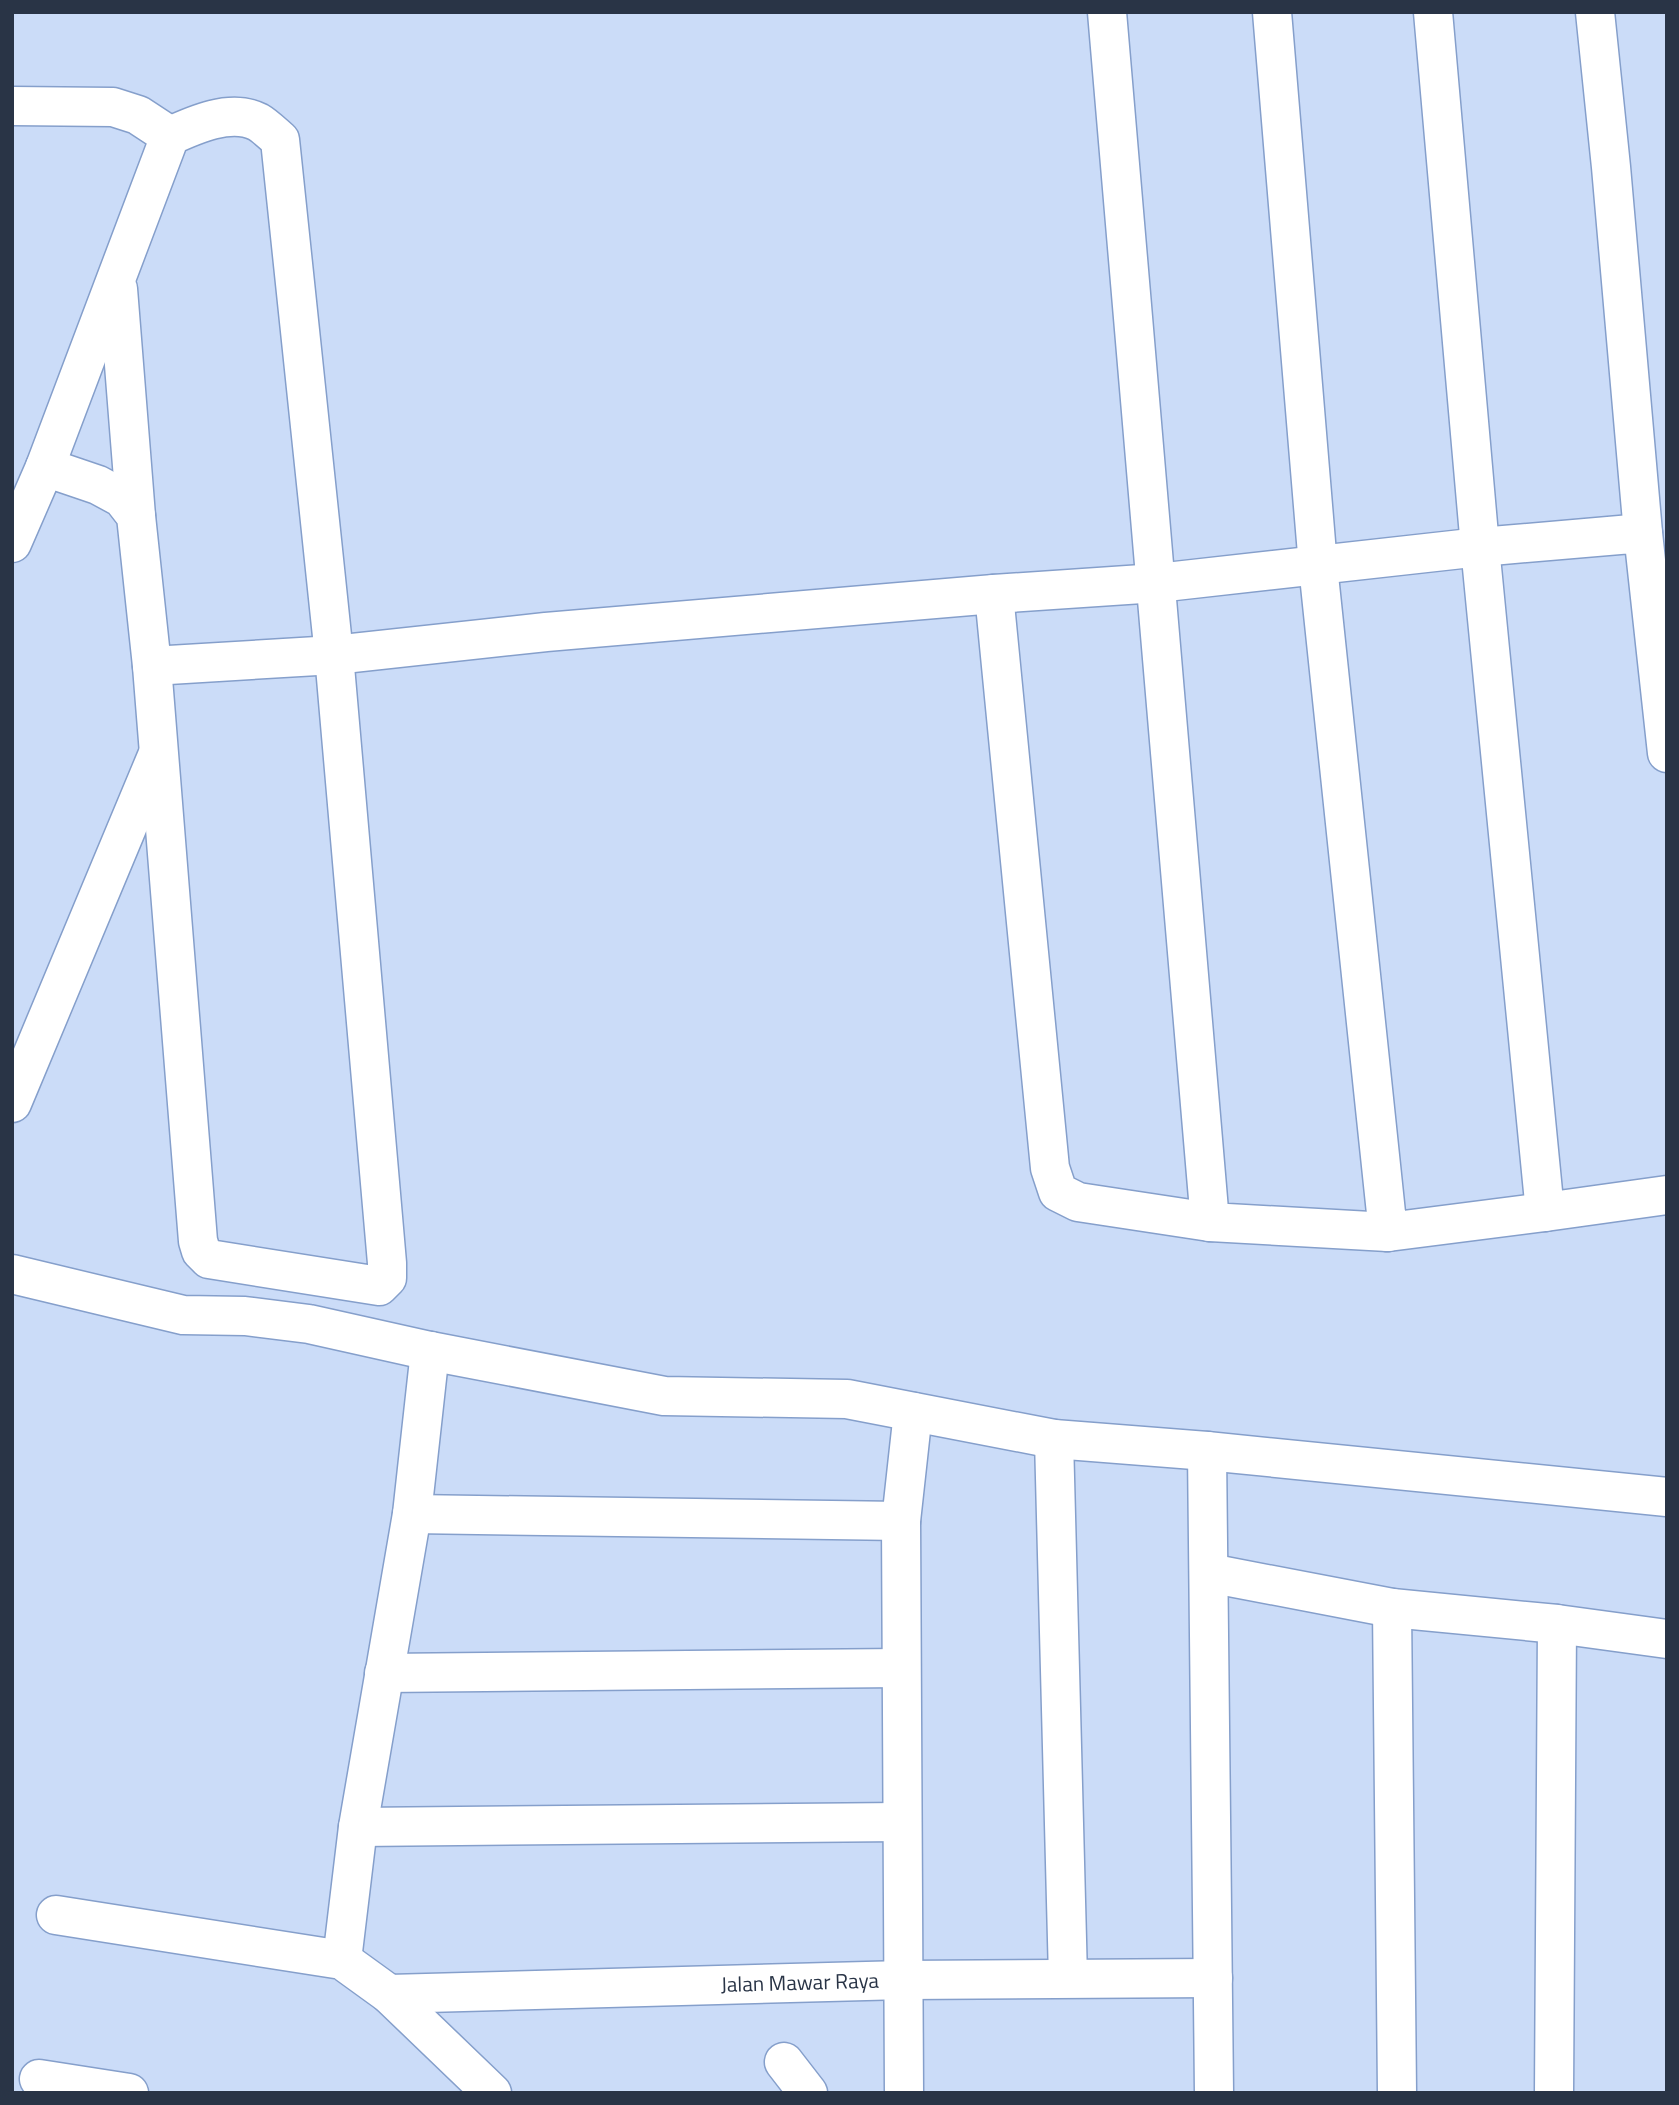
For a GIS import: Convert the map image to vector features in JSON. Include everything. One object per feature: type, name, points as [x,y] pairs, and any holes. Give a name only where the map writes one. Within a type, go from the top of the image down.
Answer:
[{"type":"street","points":[[1107,12],[1210,1222]]},
{"type":"street","points":[[1272,12],[1318,566],[1388,1232]]},
{"type":"street","points":[[1433,12],[1480,547],[1545,1212]]},
{"type":"street","points":[[1595,12],[1643,533],[1667,753]]},
{"type":"street","points":[[12,106],[113,107],[138,115],[170,136]]},
{"type":"street","points":[[12,543],[44,467],[170,136],[200,122],[234,118],[257,121],[280,140],[334,655],[387,1263],[387,1278],[379,1286],[209,1259],[201,1251],[198,1241],[152,666],[136,516],[117,276]]},
{"type":"street","points":[[44,467],[98,485],[122,498],[136,516]]},
{"type":"street","points":[[152,666],[334,655],[546,632],[1157,583],[1480,547],[1643,533]]},
{"type":"street","points":[[994,594],[1050,1168],[1058,1192],[1078,1202],[1210,1222],[1388,1232],[1667,1195]]},
{"type":"street","points":[[12,1103],[159,750]]},
{"type":"street","points":[[12,1274],[183,1315],[245,1316],[309,1324],[430,1351],[664,1396],[847,1399],[1054,1439],[1207,1451],[1667,1497]]},
{"type":"street","points":[[342,1960],[358,1827],[412,1514],[430,1351]]},
{"type":"street","points":[[904,2093],[901,1521],[913,1412]]},
{"type":"street","points":[[1054,1439],[1068,1978]]},
{"type":"street","points":[[1207,1451],[1214,2093]]},
{"type":"street","points":[[412,1514],[901,1521]]},
{"type":"street","points":[[1209,1573],[1392,1608],[1557,1624],[1667,1639]]},
{"type":"street","points":[[1392,1608],[1398,2093]]},
{"type":"street","points":[[1554,2093],[1557,1624]]},
{"type":"street","points":[[384,1673],[901,1668]]},
{"type":"street","points":[[358,1827],[901,1822]]},
{"type":"street","points":[[56,1915],[342,1960],[389,1994],[470,2086]]},
{"type":"street","name":"Jalan Mawar Raya","points":[[389,1994],[904,1980],[1213,1978]]},
{"type":"street","points":[[784,2062],[808,2093]]},
{"type":"street","points":[[38,2079],[129,2093]]}]
